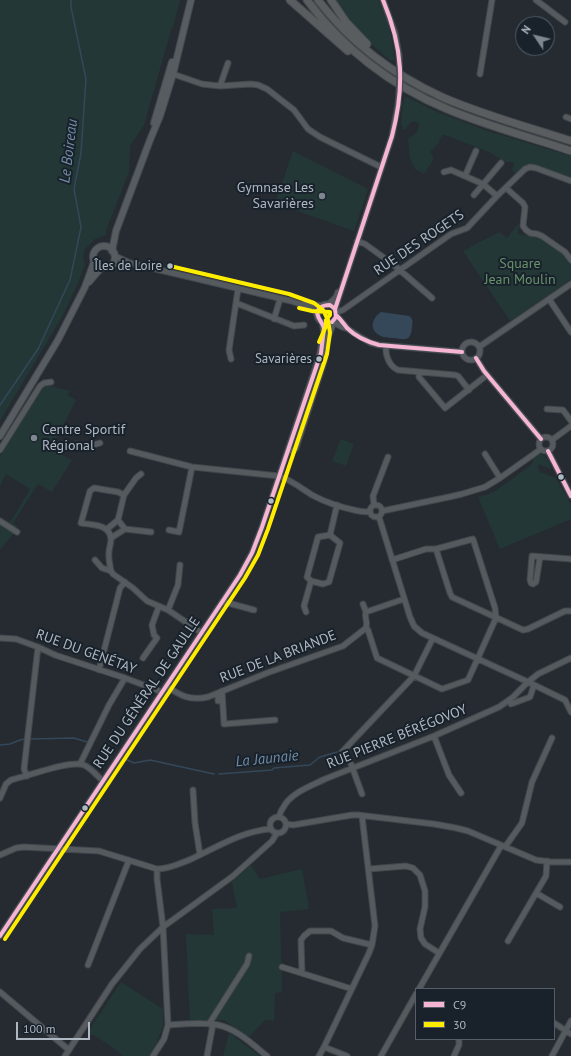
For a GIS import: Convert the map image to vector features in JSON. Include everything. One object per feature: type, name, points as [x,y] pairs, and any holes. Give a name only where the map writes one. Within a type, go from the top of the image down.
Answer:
[{"type":"highway","points":[[290,0],[364,64],[373,66]]},
{"type":"highway","points":[[307,0],[332,30],[354,50],[373,66],[408,89],[448,109],[571,151]]},
{"type":"highway","points":[[318,0],[341,26],[361,45],[376,58],[409,80],[441,96],[484,113],[571,142]]},
{"type":"highway","points":[[331,0],[346,22],[372,49],[376,58]]},
{"type":"main road","points":[[150,140],[187,0]]},
{"type":"main road","points":[[85,286],[101,268],[112,264],[114,260],[113,253],[116,231],[160,116],[173,74],[191,0]]},
{"type":"main road","points":[[105,247],[116,231]]},
{"type":"main road","points":[[0,436],[58,340],[85,286],[94,262],[93,257],[95,251],[100,247],[105,247],[113,253]]},
{"type":"main road","points":[[94,262],[101,268]]},
{"type":"street","points":[[333,322],[343,282],[394,128],[398,104],[400,79],[399,55],[393,28],[383,0]]},
{"type":"street","points":[[480,74],[492,0]]},
{"type":"street","points":[[536,0],[565,22]]},
{"type":"street","points":[[220,86],[228,63]]},
{"type":"street","points":[[173,74],[202,84],[220,86],[251,84],[263,87],[294,110],[308,128],[320,137],[381,167]]},
{"type":"street","points":[[465,176],[476,151]]},
{"type":"street","points":[[474,195],[501,163]]},
{"type":"street","name":"RUE DES ROGETS","points":[[336,312],[343,310],[451,234],[467,228],[497,196],[530,167],[571,181]]},
{"type":"street","points":[[444,172],[451,170],[483,184],[497,196]]},
{"type":"street","points":[[506,188],[526,207],[523,226],[526,230],[548,240],[565,252],[571,260]]},
{"type":"street","points":[[357,241],[366,244],[400,270],[432,298]]},
{"type":"street","points":[[113,253],[117,258],[130,264],[280,299],[332,306],[348,329]]},
{"type":"street","points":[[112,264],[130,264]]},
{"type":"street","points":[[318,314],[319,310],[336,297],[343,282]]},
{"type":"street","points":[[479,348],[571,284]]},
{"type":"street","points":[[231,359],[229,350],[238,288]]},
{"type":"street","points":[[274,318],[280,299]]},
{"type":"street","points":[[549,300],[571,332]]},
{"type":"street","points":[[291,301],[311,308],[318,314],[322,322],[328,324],[333,322],[372,343],[386,346],[462,352]]},
{"type":"street","points":[[236,303],[294,326],[304,325]]},
{"type":"street","name":"RUE DU GÉNÉRAL DE GAULLE","points":[[321,352],[324,331],[322,322]]},
{"type":"street","name":"RUE DU GÉNÉRAL DE GAULLE","points":[[0,936],[240,576],[252,553],[321,352],[333,322]]},
{"type":"street","points":[[469,342],[475,343],[479,348],[479,353],[476,358],[472,360],[464,356],[462,352],[463,346],[469,342]]},
{"type":"street","points":[[386,346],[385,352],[387,358],[398,370],[455,375],[458,376],[469,390]]},
{"type":"street","points":[[476,358],[487,374],[541,439]]},
{"type":"street","points":[[419,372],[419,377],[445,408],[487,374]]},
{"type":"street","points":[[0,450],[40,386],[44,383],[50,382]]},
{"type":"street","points":[[547,409],[563,410],[571,421]]},
{"type":"street","points":[[552,440],[571,426]]},
{"type":"street","points":[[541,439],[546,437],[552,440]]},
{"type":"street","points":[[541,439],[539,445],[541,449]]},
{"type":"street","points":[[548,451],[553,446],[552,440]]},
{"type":"street","points":[[77,444],[86,447],[100,443]]},
{"type":"street","points":[[541,449],[543,451],[548,451]]},
{"type":"street","points":[[382,511],[462,494],[485,486],[500,478],[541,449]]},
{"type":"street","points":[[548,451],[571,496]]},
{"type":"street","points":[[130,452],[192,467],[279,476],[314,496],[337,505],[366,512],[370,511]]},
{"type":"street","points":[[485,454],[500,478]]},
{"type":"street","points":[[379,517],[372,517],[370,511],[374,505],[373,496],[388,456]]},
{"type":"street","points":[[169,530],[179,532],[192,467]]},
{"type":"street","points":[[107,529],[118,520],[124,495],[136,478],[141,474]]},
{"type":"street","points":[[111,571],[108,554],[111,538],[107,529],[103,526],[81,523],[90,491],[94,488],[118,492],[124,495]]},
{"type":"street","points":[[330,535],[337,505]]},
{"type":"street","points":[[374,505],[380,506],[382,511],[382,514],[379,517],[404,600],[414,626],[422,633],[565,700],[571,712]]},
{"type":"street","points":[[118,520],[125,529]]},
{"type":"street","points":[[0,521],[17,532]]},
{"type":"street","points":[[111,538],[125,529],[151,532]]},
{"type":"street","points":[[330,535],[340,543],[329,582],[323,584],[311,581],[307,577],[318,537],[330,535]]},
{"type":"street","points":[[363,604],[366,612],[366,628],[377,658],[442,689],[468,680],[496,618],[495,608],[473,539],[436,549],[426,549],[392,560]]},
{"type":"street","points":[[436,549],[452,597],[496,618],[523,630],[565,611],[571,611]]},
{"type":"street","points":[[540,556],[536,582],[533,584],[530,580],[532,556],[540,556],[571,559]]},
{"type":"street","points":[[95,560],[102,568],[111,571],[146,600],[168,610],[202,633]]},
{"type":"street","points":[[168,610],[178,584],[180,565]]},
{"type":"street","points":[[306,612],[304,606],[311,581]]},
{"type":"street","points":[[99,670],[120,588],[125,582]]},
{"type":"street","points":[[366,612],[404,600]]},
{"type":"street","points":[[223,602],[254,610]]},
{"type":"street","points":[[143,658],[157,638],[154,636],[152,625],[159,606]]},
{"type":"street","name":"RUE DE LA BRIANDE","points":[[166,686],[181,696],[199,699],[343,646],[366,628]]},
{"type":"street","name":"RUE DU GENÉTAY","points":[[0,638],[16,639],[54,655],[125,678],[162,693]]},
{"type":"street","points":[[342,752],[414,676],[433,638]]},
{"type":"street","points":[[27,776],[24,769],[38,647]]},
{"type":"street","name":"RUE PIERRE BÉRÉGOVOY","points":[[279,817],[283,807],[296,794],[352,766],[434,736],[499,707],[512,698],[538,674],[571,658]]},
{"type":"street","points":[[80,764],[109,705],[125,678]]},
{"type":"street","points":[[510,704],[530,697],[534,685]]},
{"type":"street","points":[[220,692],[224,724],[275,720]]},
{"type":"street","name":"RUE DE LA BRIANDE","points":[[218,701],[220,692]]},
{"type":"street","points":[[434,736],[449,775],[461,793]]},
{"type":"street","points":[[420,988],[503,847],[522,823],[532,782],[552,738]]},
{"type":"street","points":[[0,798],[6,784],[12,780],[66,765],[80,764],[86,766],[103,781]]},
{"type":"street","points":[[352,766],[362,794]]},
{"type":"street","points":[[193,790],[195,823],[200,855]]},
{"type":"street","points":[[286,824],[293,825],[352,815],[456,828],[468,831],[536,860],[571,862]]},
{"type":"street","points":[[319,1056],[372,945],[375,926],[362,816]]},
{"type":"street","points":[[65,1056],[112,984],[140,949],[163,927],[233,876],[272,842],[277,833],[283,831],[286,824],[284,819],[279,817],[272,819],[270,823],[259,830]]},
{"type":"street","points":[[270,823],[273,832],[277,833]]},
{"type":"street","points":[[0,855],[16,848],[99,852],[157,869],[165,869],[171,868],[244,834],[259,830],[271,829]]},
{"type":"street","points":[[88,965],[129,860]]},
{"type":"street","points":[[508,941],[546,876],[547,861]]},
{"type":"street","points":[[369,869],[406,866],[413,868],[420,875],[425,891],[425,906],[420,930],[421,938],[425,944],[439,953]]},
{"type":"street","points":[[153,1056],[164,1039],[168,1025],[163,927],[157,869]]},
{"type":"street","points":[[536,893],[560,907]]},
{"type":"street","points":[[302,973],[302,940],[310,931],[331,931],[343,938],[372,945]]},
{"type":"street","points":[[207,1056],[211,1024],[247,964],[249,956]]},
{"type":"street","points":[[282,968],[352,988]]},
{"type":"street","points":[[0,992],[69,1050]]},
{"type":"street","points":[[380,1056],[415,996]]},
{"type":"street","points":[[552,1056],[571,1021]]},
{"type":"street","points":[[168,1025],[211,1024],[229,1028],[267,1056]]},
{"type":"street","points":[[555,1024],[571,1034]]},
{"type":"street","points":[[454,1056],[459,1046],[459,1040]]},
{"type":"street","points":[[324,1047],[347,1056]]},
{"type":"green space","points":[[0,0],[180,0],[144,125],[130,146],[129,172],[106,231],[106,235],[95,239],[85,249],[83,257],[85,264],[79,281],[63,315],[0,421]]},
{"type":"green space","points":[[335,0],[378,0],[391,35],[395,60],[391,61],[375,48],[352,25]]},
{"type":"green space","points":[[404,97],[407,97],[437,112],[488,131],[571,156],[571,180],[533,166],[517,174],[512,169],[514,165],[513,162],[506,162],[489,152],[443,135],[440,138],[439,143],[430,152],[434,159],[424,174],[415,169],[410,158],[408,139],[416,133],[419,127],[418,123],[415,121],[410,123],[405,130],[403,129],[401,122]]},
{"type":"green space","name":"Gymnase Les Savarières","points":[[293,151],[368,189],[354,231],[275,203]]},
{"type":"green space","name":"Square Jean Moulin","points":[[519,223],[518,234],[538,237],[562,252],[571,264],[571,279],[510,321],[463,251],[499,232],[507,238]]},
{"type":"green space","name":"Centre Sportif Régional","points":[[47,385],[70,391],[68,395],[76,400],[51,449],[72,460],[52,492],[38,484],[13,523],[17,526],[16,527],[9,522],[9,520],[11,521],[30,489],[6,474],[0,486],[0,456],[41,388]]},
{"type":"green space","points":[[341,439],[354,444],[346,466],[332,461]]},
{"type":"green space","points":[[541,454],[546,458],[551,467],[550,469],[539,464],[538,468],[540,472],[556,478],[571,505],[571,519],[500,549],[478,497],[497,490],[531,465],[533,458]]},
{"type":"green space","points":[[0,524],[14,533],[0,550]]},
{"type":"green space","points":[[251,865],[260,879],[302,869],[309,909],[280,912],[282,992],[275,993],[274,1021],[265,1020],[249,1037],[224,1020],[190,1020],[186,934],[214,935],[212,909],[237,908],[232,882]]},
{"type":"green space","points":[[121,982],[163,1009],[163,1026],[156,1045],[149,1056],[122,1056],[119,1052],[94,1035],[88,1035],[88,1032]]},
{"type":"green space","points":[[229,1033],[260,1056],[223,1056]]},
{"type":"water","points":[[381,312],[409,316],[413,323],[409,337],[407,339],[387,338],[376,333],[373,324],[375,317]]},
{"type":"waterway","name":"Le Boireau","points":[[0,405],[38,349],[70,280],[81,227],[74,189],[81,153],[86,79],[71,7],[71,0]]},
{"type":"waterway","name":"La Jaunaie","points":[[30,739],[74,738],[87,742]]},
{"type":"waterway","name":"La Jaunaie","points":[[0,745],[10,744],[25,739]]},
{"type":"waterway","name":"La Jaunaie","points":[[219,774],[272,770],[274,768],[310,765],[320,757],[337,752]]},
{"type":"waterway","name":"La Jaunaie","points":[[125,759],[134,763],[150,760],[214,774]]},
{"type":"transit line","name":"C9","points":[[335,309],[392,136],[399,100],[400,67],[398,51],[395,34],[383,0]]},
{"type":"transit line","name":"30","points":[[5,939],[245,578],[258,555],[327,354],[330,333],[328,320],[323,310],[314,303],[289,294],[170,266]]},
{"type":"transit line","name":"C9","points":[[0,936],[240,575],[252,553],[321,353],[324,328],[317,313],[321,307],[330,305],[335,309],[336,317],[332,322]]},
{"type":"transit line","name":"30","points":[[299,308],[312,311],[330,312],[319,342]]},
{"type":"transit line","name":"C9","points":[[337,316],[347,328],[358,337],[379,345],[462,352]]},
{"type":"transit line","name":"C9","points":[[476,358],[484,371],[541,439]]},
{"type":"transit line","name":"C9","points":[[548,451],[571,496]]},
{"type":"place","name":"Gymnase Les Savarières","points":[[322,196]]},
{"type":"place","name":"Îles de Loire","points":[[170,266]]},
{"type":"place","name":"Savarières","points":[[319,359]]},
{"type":"place","name":"Centre Sportif Régional","points":[[34,438]]}]
